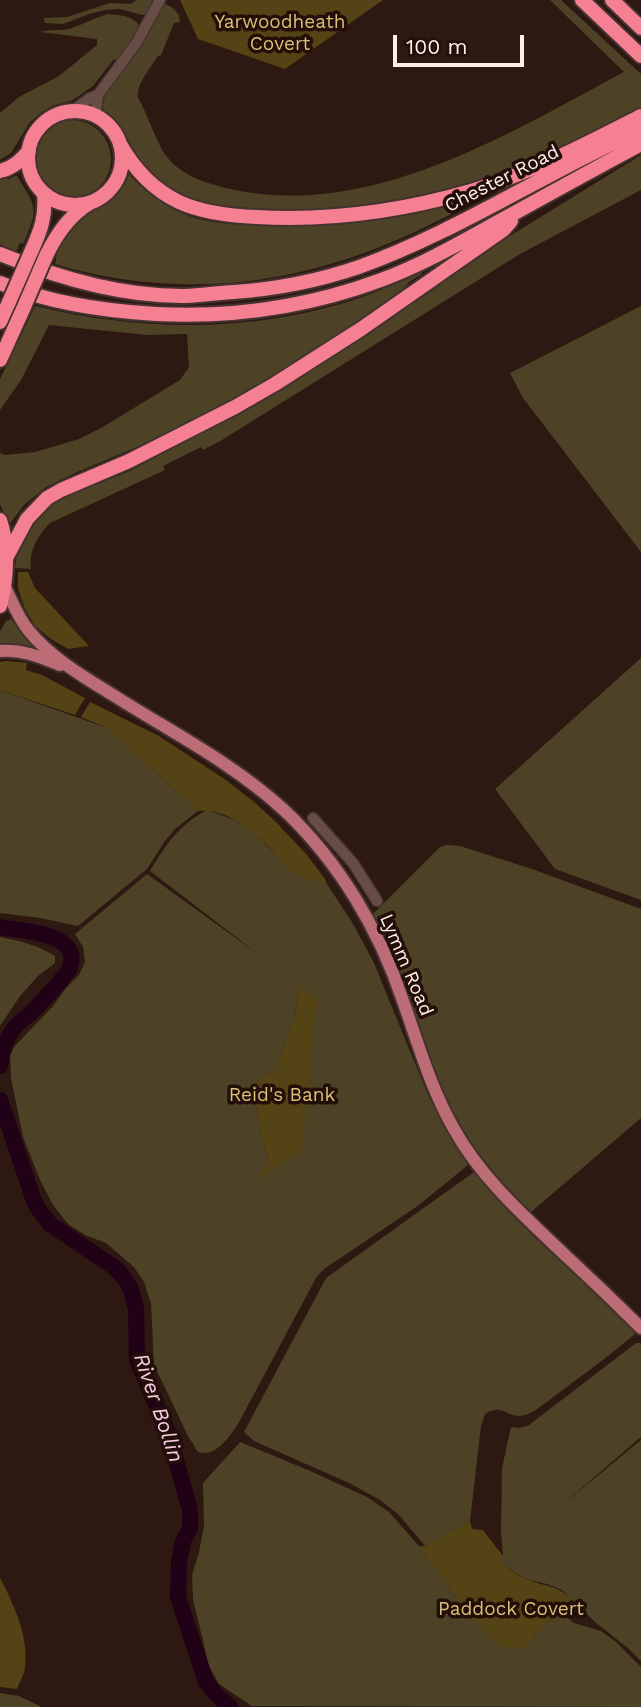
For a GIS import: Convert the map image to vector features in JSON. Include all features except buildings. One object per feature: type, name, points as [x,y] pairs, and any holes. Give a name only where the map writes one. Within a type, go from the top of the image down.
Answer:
[{"type":"highway","points":[[582,0],[641,56]]},
{"type":"highway","points":[[611,0],[641,28]]},
{"type":"highway","points":[[95,201],[69,205],[51,199],[33,179],[28,160],[29,151],[40,127],[50,118],[71,112],[90,114],[98,118],[113,131],[129,159],[151,184],[181,203],[216,214],[302,218],[402,207],[472,191],[535,168],[641,116]]},
{"type":"highway","name":"Chester Road","points":[[0,254],[64,277],[141,293],[185,296],[258,291],[295,284],[379,259],[437,234],[641,129]]},
{"type":"highway","points":[[0,360],[55,238],[66,223],[84,207],[106,194],[115,183],[121,171],[120,144]]},
{"type":"highway","name":"Chester Road","points":[[0,283],[57,300],[99,309],[137,313],[228,314],[303,303],[383,279],[461,243],[641,144]]},
{"type":"highway","points":[[0,171],[21,161],[29,151]]},
{"type":"highway","points":[[0,322],[43,224],[44,193]]},
{"type":"highway","points":[[5,560],[27,519],[47,498],[177,437],[275,384],[451,267],[503,230],[523,208]]},
{"type":"highway","points":[[0,520],[5,547],[4,585],[0,606]]},
{"type":"main road","name":"Lymm Road","points":[[4,585],[27,629],[42,645],[76,672],[194,743],[241,775],[285,811],[314,843],[348,886],[377,937],[452,1127],[509,1201],[641,1328]]},
{"type":"main road","name":"Lymm Road","points":[[0,651],[34,654],[76,672]]},
{"type":"street","points":[[71,112],[98,95],[137,42],[160,0]]},
{"type":"street","points":[[98,95],[98,118]]},
{"type":"street","points":[[313,818],[346,855],[377,901]]},
{"type":"shaded area","points":[[136,0],[157,0],[147,14],[120,9],[106,10],[63,24],[45,23],[44,18],[67,17],[110,3],[131,4]]},
{"type":"shaded area","points":[[550,0],[561,0],[641,74],[641,108],[530,161],[484,179],[439,192],[395,201],[328,209],[249,210],[204,204],[177,193],[150,173],[135,157],[103,108],[107,91],[146,36],[163,3],[177,12],[180,22],[174,23],[161,55],[140,84],[138,96],[160,146],[173,164],[199,180],[230,189],[282,195],[334,193],[385,182],[435,166],[484,145],[624,72]]},
{"type":"shaded area","points":[[108,14],[132,19],[141,29],[93,86],[71,101],[54,105],[42,112],[30,122],[11,153],[0,160],[0,113],[19,97],[59,76],[97,45],[97,39],[40,32],[69,29]]},
{"type":"shaded area","points":[[72,120],[87,123],[100,131],[108,144],[111,159],[108,174],[100,187],[87,195],[72,198],[57,195],[44,187],[36,174],[33,159],[36,144],[44,131],[57,123]]},
{"type":"shaded area","points":[[641,155],[641,190],[520,254],[222,440],[203,450],[201,447],[163,466],[165,470],[50,523],[35,544],[31,569],[15,568],[25,540],[23,538],[46,508],[59,499],[130,471],[203,431]]},
{"type":"shaded area","points":[[125,170],[139,185],[171,208],[207,221],[236,224],[323,224],[380,218],[492,192],[432,224],[370,251],[293,274],[259,280],[157,283],[89,273],[55,264],[55,253],[63,237],[84,215],[116,190]]},
{"type":"shaded area","points":[[15,176],[29,195],[34,208],[32,223],[23,244],[20,243],[16,252],[0,244],[0,179]]},
{"type":"shaded area","points":[[421,272],[422,274],[409,282],[402,291],[356,324],[234,399],[170,433],[46,487],[24,505],[9,525],[0,504],[0,453],[5,455],[35,452],[79,439],[180,380],[189,367],[187,334],[147,335],[49,325],[21,380],[0,410],[0,379],[35,306],[148,324],[224,324],[299,314],[337,305]]},
{"type":"shaded area","points":[[641,306],[641,552],[523,398],[510,373]]},
{"type":"shaded area","points":[[11,619],[37,651],[0,647],[0,631],[6,621]]},
{"type":"shaded area","points":[[641,658],[641,900],[555,869],[495,789]]},
{"type":"shaded area","points":[[0,690],[107,728],[198,811],[175,829],[147,869],[78,926],[0,913]]},
{"type":"shaded area","points":[[207,810],[235,820],[252,831],[296,874],[327,884],[374,963],[428,1095],[468,1165],[419,1205],[324,1269],[316,1278],[238,1424],[221,1445],[205,1453],[198,1452],[188,1436],[154,1365],[151,1304],[144,1282],[134,1267],[106,1243],[85,1235],[68,1224],[53,1205],[40,1180],[23,1137],[11,1078],[10,1056],[14,1047],[79,975],[85,962],[83,947],[75,934],[147,874],[258,954],[150,871],[174,836]],"holes":[[[299,986],[302,1149],[269,1162],[260,1133],[255,1083],[276,1068],[295,1017]]]},
{"type":"shaded area","points":[[460,846],[532,869],[641,909],[641,1118],[531,1212],[484,1159],[467,1136],[446,1098],[401,976],[372,915],[440,847]]},
{"type":"shaded area","points":[[0,937],[42,949],[55,956],[55,963],[38,976],[20,996],[0,1026]]},
{"type":"shaded area","points":[[474,1172],[539,1242],[617,1310],[635,1334],[536,1410],[521,1416],[499,1410],[485,1414],[481,1426],[470,1521],[425,1546],[399,1515],[380,1500],[349,1483],[254,1441],[244,1432],[326,1278]]},
{"type":"shaded area","points":[[636,1343],[641,1343],[641,1437],[562,1505],[641,1440],[641,1661],[562,1590],[528,1580],[498,1560],[503,1555],[502,1468],[511,1427],[529,1425]]},
{"type":"shaded area","points":[[240,1442],[367,1497],[389,1512],[419,1546],[461,1604],[525,1648],[559,1611],[574,1623],[601,1631],[641,1667],[641,1707],[252,1706],[219,1684],[209,1666],[193,1599],[192,1575],[204,1526],[203,1483]]},
{"type":"shaded area","points":[[0,1693],[19,1696],[42,1707],[0,1707]]},
{"type":"green space","name":"Yarwoodheath Covert","points":[[180,0],[383,0],[285,69],[198,39]]},
{"type":"green space","points":[[18,572],[28,572],[35,588],[89,646],[68,649],[35,626],[18,589]]},
{"type":"green space","points":[[0,662],[27,663],[26,670],[42,675],[85,698],[75,715],[0,690]]},
{"type":"green space","points":[[90,702],[159,736],[226,780],[275,821],[307,855],[327,884],[292,871],[262,840],[237,821],[218,813],[198,811],[107,728],[81,717]]},
{"type":"green space","name":"Reid's Bank","points":[[299,985],[317,999],[302,1149],[260,1179],[261,1172],[269,1162],[260,1133],[255,1083],[276,1068],[295,1017]]},
{"type":"green space","name":"Paddock Covert","points":[[470,1521],[472,1529],[483,1530],[503,1556],[499,1560],[508,1568],[526,1579],[550,1586],[572,1599],[541,1628],[525,1648],[500,1647],[461,1604],[419,1546],[425,1546]]},
{"type":"green space","points":[[0,1578],[15,1610],[25,1644],[25,1668],[17,1689],[0,1687]]},
{"type":"waterway","name":"River Bollin","points":[[0,927],[47,935],[67,947],[71,955],[70,967],[64,976],[9,1035],[0,1066]]},
{"type":"waterway","name":"River Bollin","points":[[0,1100],[39,1210],[50,1224],[114,1267],[131,1289],[136,1309],[137,1360],[168,1432],[190,1510],[190,1528],[183,1541],[179,1563],[178,1597],[206,1682],[230,1707]]}]
